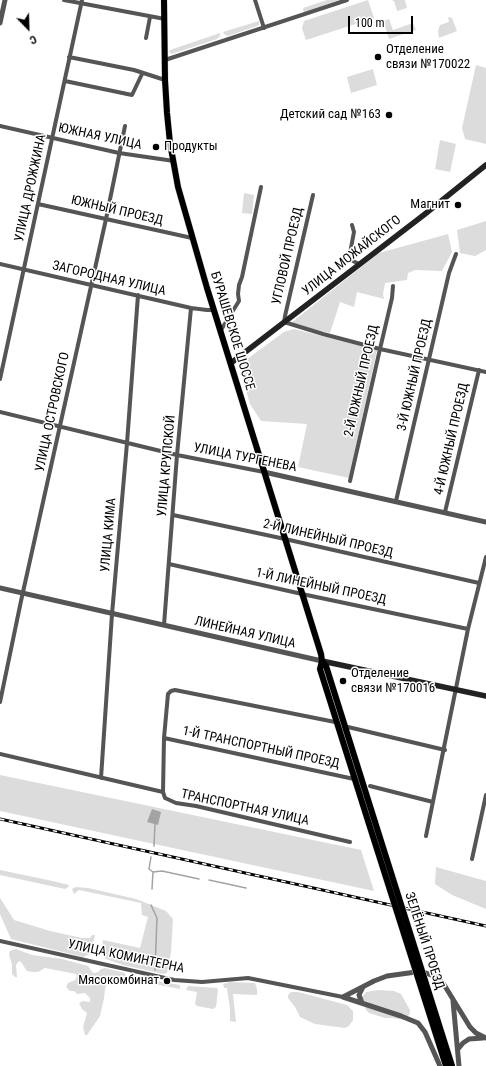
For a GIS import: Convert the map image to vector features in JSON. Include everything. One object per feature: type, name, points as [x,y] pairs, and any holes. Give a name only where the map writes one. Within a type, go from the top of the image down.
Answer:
[{"type":"main road","name":"БУРАШЕВСКОЕ ШОССЕ","points":[[164,0],[165,80],[168,119],[178,187],[214,310],[322,654],[320,669],[354,779],[372,823]]},
{"type":"main road","name":"УЛИЦА МОЖАЙСКОГО","points":[[231,363],[425,214],[486,165]]},
{"type":"main road","name":"БУРАШЕВСКОЕ ШОССЕ","points":[[322,661],[326,666],[345,727],[372,823]]},
{"type":"main road","name":"ЛИНЕЙНАЯ УЛИЦА","points":[[322,661],[486,696]]},
{"type":"main road","name":"ЗЕЛЁНЫЙ ПРОЕЗД","points":[[372,823],[446,1066]]},
{"type":"main road","name":"ЗЕЛЁНЫЙ ПРОЕЗД","points":[[372,823],[452,1066]]},
{"type":"street","points":[[0,23],[5,0]]},
{"type":"street","points":[[64,0],[82,2],[165,19]]},
{"type":"street","points":[[255,0],[264,28]]},
{"type":"street","points":[[165,60],[347,0]]},
{"type":"street","name":"УЛИЦА ДРОЖЖИНА","points":[[0,379],[82,2]]},
{"type":"street","points":[[146,38],[150,17]]},
{"type":"street","points":[[69,57],[134,70],[142,74],[165,80]]},
{"type":"street","points":[[65,81],[132,95],[142,74]]},
{"type":"street","name":"ЮЖНАЯ УЛИЦА","points":[[0,126],[119,153],[174,161]]},
{"type":"street","name":"УЛИЦА ОСТРОВСКОГО","points":[[0,702],[125,126]]},
{"type":"street","points":[[221,330],[239,301],[239,285],[261,187]]},
{"type":"street","name":"УГЛОВОЙ ПРОЕЗД","points":[[284,322],[313,195]]},
{"type":"street","name":"ЮЖНЫЙ ПРОЕЗД","points":[[38,204],[192,238]]},
{"type":"street","points":[[352,225],[354,232],[350,253],[353,261],[359,264]]},
{"type":"street","name":"3-Й ЮЖНЫЙ ПРОЕЗД","points":[[396,501],[449,273],[456,254]]},
{"type":"street","name":"ЗАГОРОДНАЯ УЛИЦА","points":[[0,264],[191,308],[214,310]]},
{"type":"street","name":"2-Й ЮЖНЫЙ ПРОЕЗД","points":[[350,481],[392,298],[393,286]]},
{"type":"street","name":"УЛИЦА КИМА","points":[[101,778],[112,614],[138,295]]},
{"type":"street","name":"УЛИЦА КРУПСКОЙ","points":[[164,625],[177,455],[191,308]]},
{"type":"street","points":[[284,322],[323,334],[486,372]]},
{"type":"street","name":"4-Й ЮЖНЫЙ ПРОЕЗД","points":[[445,512],[479,370]]},
{"type":"street","name":"УЛИЦА ТУРГЕНЕВА","points":[[0,412],[177,455],[264,472],[486,522]]},
{"type":"street","name":"2-Й ЛИНЕЙНЫЙ ПРОЕЗД","points":[[173,515],[479,583]]},
{"type":"street","points":[[426,836],[445,750],[468,629],[486,557]]},
{"type":"street","name":"1-Й ЛИНЕЙНЫЙ ПРОЕЗД","points":[[169,564],[468,629]]},
{"type":"street","name":"ЛИНЕЙНАЯ УЛИЦА","points":[[0,588],[322,661]]},
{"type":"street","points":[[163,792],[164,738],[168,694],[171,691],[175,690],[337,722]]},
{"type":"street","points":[[345,727],[445,750]]},
{"type":"street","name":"1-Й ТРАНСПОРТНЫЙ ПРОЕЗД","points":[[164,738],[354,779]]},
{"type":"street","name":"ТРАНСПОРТНАЯ УЛИЦА","points":[[0,754],[163,792],[165,798],[176,803],[196,806],[350,842]]},
{"type":"street","points":[[370,786],[434,802]]},
{"type":"street","points":[[472,859],[486,795]]},
{"type":"street","name":"УЛИЦА КОМИНТЕРНА","points":[[0,941],[174,980],[202,982],[248,978],[343,998]]},
{"type":"street","points":[[343,998],[377,979],[390,975],[424,972],[431,974],[445,985],[470,1027],[476,1033],[486,1038]]},
{"type":"street","points":[[362,1003],[360,993],[364,986]]},
{"type":"street","points":[[343,998],[362,1003],[418,1023],[425,1032],[440,1066]]},
{"type":"street","points":[[452,998],[459,1066]]},
{"type":"street","points":[[458,1049],[463,1043],[472,1039],[479,1037],[486,1038]]},
{"type":"shaded area","points":[[327,0],[344,0],[304,13],[303,8]]},
{"type":"shaded area","points":[[368,0],[374,18],[306,40],[302,28],[304,21]]},
{"type":"shaded area","points":[[391,0],[405,0],[407,8],[397,11],[394,1]]},
{"type":"shaded area","points":[[448,17],[452,18],[457,31],[439,38],[438,31],[440,25],[449,22]]},
{"type":"shaded area","points":[[389,19],[393,30],[413,23],[416,30],[389,39],[383,21]]},
{"type":"shaded area","points":[[259,21],[259,25],[257,26],[228,36],[223,32]]},
{"type":"shaded area","points":[[220,33],[220,36],[217,39],[172,54],[169,52],[170,50]]},
{"type":"shaded area","points":[[476,65],[486,68],[486,144],[465,139],[462,128]]},
{"type":"shaded area","points":[[373,69],[377,85],[351,93],[347,77]]},
{"type":"shaded area","points":[[440,140],[456,144],[450,172],[435,169]]},
{"type":"shaded area","points":[[244,193],[254,195],[252,214],[242,213]]},
{"type":"shaded area","points":[[486,221],[486,250],[475,256],[460,253],[457,230]]},
{"type":"shaded area","points":[[448,234],[452,252],[442,271],[415,270],[408,273],[407,280],[385,283],[383,294],[384,299],[357,292],[354,307],[340,302],[330,333],[291,323],[379,253]]},
{"type":"shaded area","points":[[294,329],[377,350],[349,478],[298,467],[307,424],[261,421],[250,404],[239,365],[284,332]]},
{"type":"shaded area","points":[[0,775],[361,850],[374,891],[0,811]]},
{"type":"shaded area","points":[[152,809],[161,812],[158,825],[147,822]]},
{"type":"shaded area","points":[[436,867],[486,881],[486,909],[452,895],[435,884]]},
{"type":"shaded area","points":[[0,870],[69,885],[65,889],[0,875]]},
{"type":"shaded area","points":[[76,887],[88,888],[136,899],[166,911],[173,919],[171,952],[167,973],[163,974],[123,965],[106,959],[102,953],[103,940],[140,948],[148,917],[142,915],[141,903],[79,890],[74,894],[72,889]]},
{"type":"shaded area","points":[[0,898],[14,920],[50,931],[82,938],[90,938],[92,935],[95,935],[90,954],[83,957],[11,939],[0,914]]},
{"type":"shaded area","points":[[16,949],[32,955],[62,959],[88,966],[93,973],[105,968],[125,973],[127,980],[108,980],[100,1016],[87,1035],[85,1035],[83,1027],[87,1013],[82,1009],[79,1003],[83,1001],[90,1002],[90,998],[85,993],[77,994],[74,991],[70,991],[66,987],[68,983],[75,980],[77,976],[76,974],[45,968],[38,972],[27,971],[19,961],[16,965],[17,977],[15,977],[12,974],[12,964],[9,955],[10,951]]},
{"type":"shaded area","points":[[156,981],[180,985],[180,989],[154,984]]},
{"type":"shaded area","points":[[230,982],[255,983],[257,989],[257,995],[233,994],[236,1022],[230,1021],[227,988],[224,988],[223,984]]},
{"type":"shaded area","points":[[188,986],[217,988],[216,1007],[213,1009],[197,1006],[195,1004],[197,992],[186,990]]},
{"type":"shaded area","points":[[378,990],[394,991],[401,994],[410,1010],[410,1014],[404,1020],[385,1018],[369,1013],[366,1010],[362,997],[366,992]]},
{"type":"shaded area","points":[[291,992],[298,992],[347,1005],[353,1011],[353,1020],[349,1026],[345,1028],[315,1024],[300,1017],[288,998],[288,995]]},
{"type":"waterway","points":[[154,846],[155,824]]},
{"type":"waterway","points":[[151,857],[149,869],[153,872],[152,889]]},
{"type":"waterway","points":[[153,872],[162,871],[199,879]]},
{"type":"waterway","points":[[209,880],[246,888]]},
{"type":"waterway","points":[[151,905],[157,918],[155,970]]},
{"type":"railway","points":[[0,819],[486,926]]},
{"type":"place","name":"Отделение связи №170022","points":[[378,57]]},
{"type":"place","name":"Детский сад №163","points":[[389,115]]},
{"type":"place","name":"Продукты","points":[[156,147]]},
{"type":"place","name":"Магнит","points":[[458,205]]},
{"type":"place","name":"Отделение связи №170016","points":[[343,681]]},
{"type":"place","name":"Мясокомбинат","points":[[167,981]]}]
